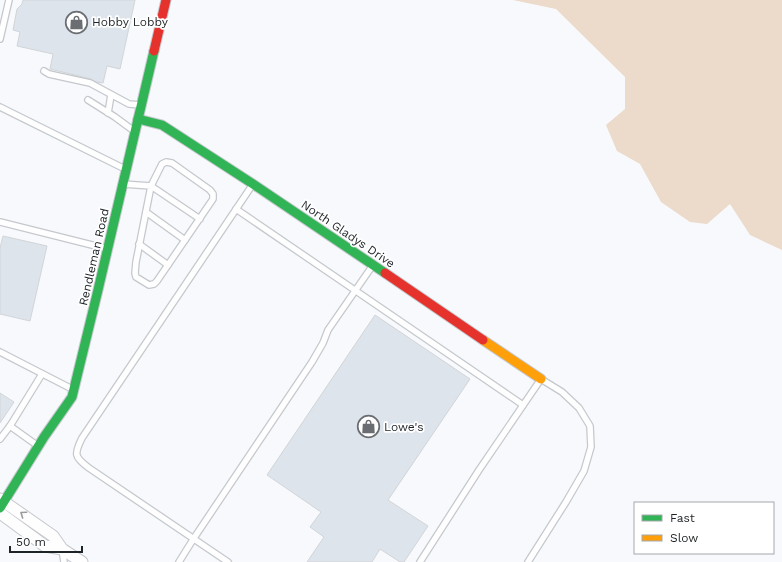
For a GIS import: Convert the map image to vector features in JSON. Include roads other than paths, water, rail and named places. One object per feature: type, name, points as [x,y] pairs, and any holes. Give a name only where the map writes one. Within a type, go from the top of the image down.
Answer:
[{"type":"street","name":"Rendleman Road","points":[[1,503],[72,397],[166,0]]},
{"type":"street","name":"North Gladys Drive","points":[[138,119],[162,125],[253,184],[540,379]]},
{"type":"street","points":[[1,503],[53,536],[62,549],[82,562]]},
{"type":"street","points":[[0,513],[45,546],[62,549]]},
{"type":"lane","points":[[0,39],[9,0]]},
{"type":"lane","points":[[44,71],[49,74],[90,83],[129,104],[141,106]]},
{"type":"lane","points":[[108,113],[112,95]]},
{"type":"lane","points":[[88,100],[135,132]]},
{"type":"lane","points":[[0,107],[126,170]]},
{"type":"lane","points":[[166,162],[172,163],[210,190],[213,194],[213,199],[185,240],[154,284],[149,285],[136,277],[135,272],[146,212],[151,186],[162,164],[166,162]]},
{"type":"lane","points":[[123,184],[151,186],[200,218]]},
{"type":"lane","points":[[228,562],[89,468],[77,457],[76,451],[82,438],[253,184]]},
{"type":"lane","points":[[236,209],[523,405]]},
{"type":"lane","points":[[146,212],[185,240]]},
{"type":"lane","points":[[0,222],[108,249]]},
{"type":"lane","points":[[139,244],[168,264]]},
{"type":"lane","points":[[180,562],[194,538],[312,362],[323,343],[328,330],[373,265]]},
{"type":"lane","points":[[0,352],[74,390]]},
{"type":"lane","points":[[0,439],[10,426],[42,374]]},
{"type":"lane","points":[[420,562],[540,379],[562,392],[579,408],[590,426],[591,447],[584,471],[528,562]]},
{"type":"lane","points":[[10,426],[38,446]]},
{"type":"lane","points":[[62,549],[64,562]]},
{"type":"place","name":"Hobby Lobby","points":[[77,22]]},
{"type":"place","name":"Lowe's","points":[[368,427]]}]
